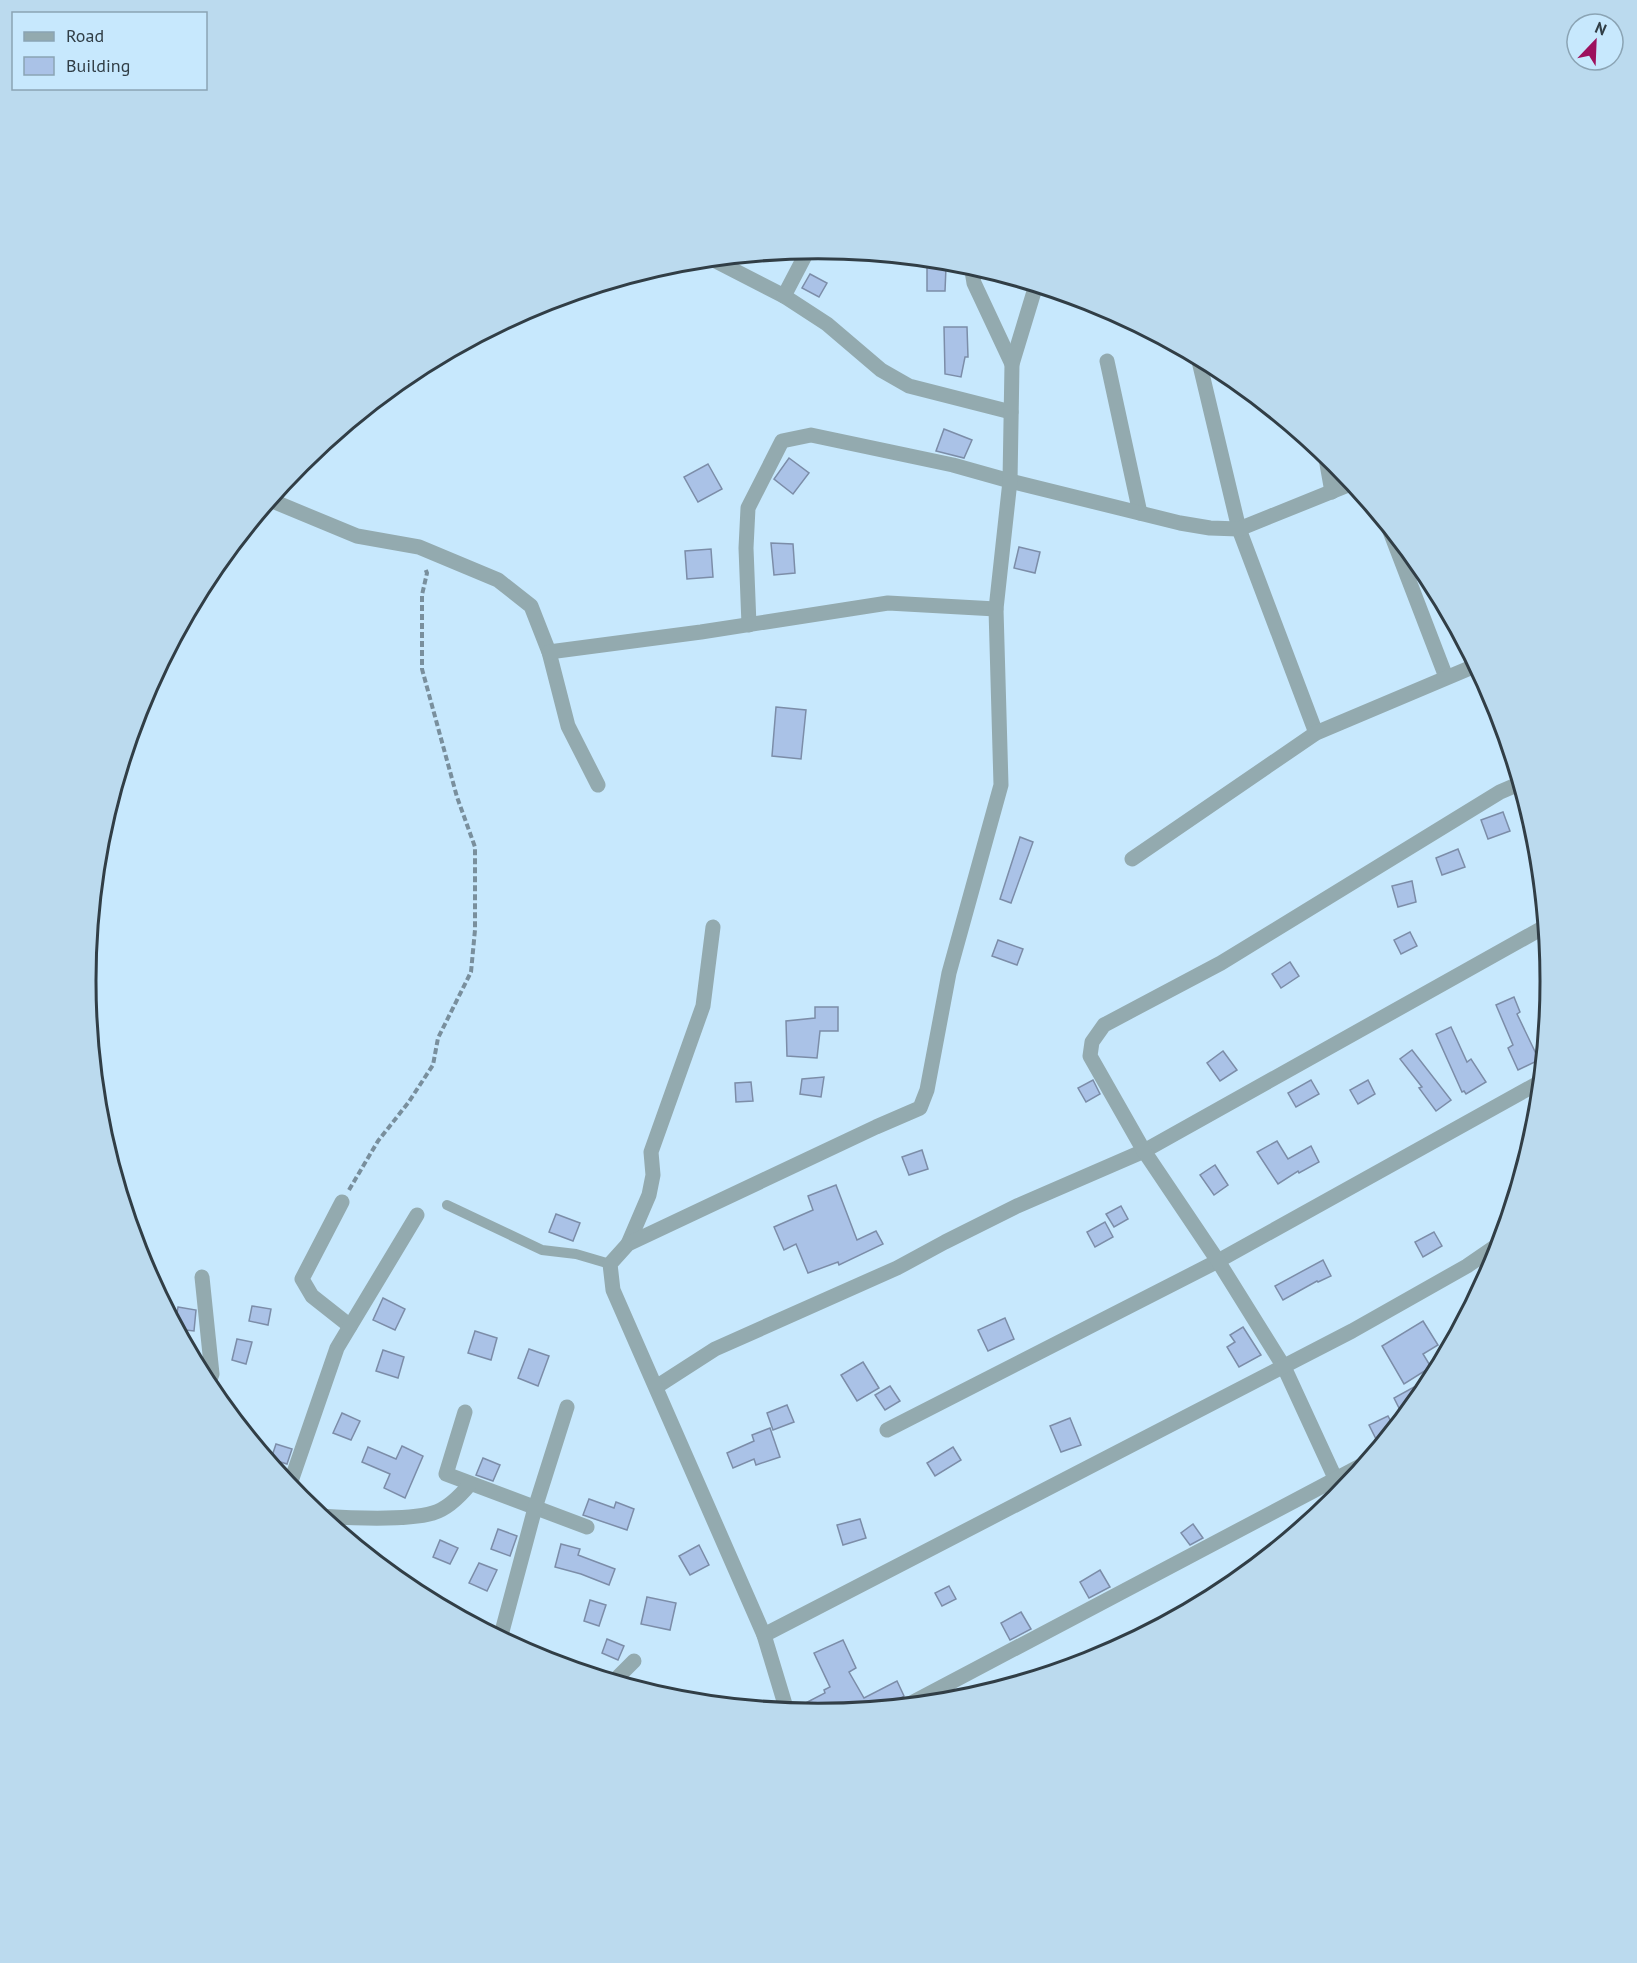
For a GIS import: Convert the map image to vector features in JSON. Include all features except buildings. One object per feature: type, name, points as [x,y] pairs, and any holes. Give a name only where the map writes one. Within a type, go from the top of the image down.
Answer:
[{"type":"street","points":[[784,296],[803,260]]},
{"type":"street","points":[[724,265],[784,296],[827,324],[881,370],[909,386],[1011,412]]},
{"type":"street","points":[[973,276],[1012,364]]},
{"type":"street","points":[[628,1244],[920,1108],[927,1090],[949,973],[1001,785],[996,609],[1010,482],[1012,364],[1034,292]]},
{"type":"street","points":[[1107,361],[1140,513]]},
{"type":"street","points":[[1201,369],[1239,529],[1316,733]]},
{"type":"street","points":[[749,625],[746,548],[748,508],[782,441],[811,435],[953,465],[1010,482],[1210,528],[1239,529],[1344,487]]},
{"type":"street","points":[[1328,470],[1332,492]]},
{"type":"street","points":[[277,503],[357,536],[418,548],[498,580],[531,606],[549,652],[568,726],[598,785]]},
{"type":"street","points":[[1397,549],[1446,677]]},
{"type":"street","points":[[549,652],[749,625],[888,603],[996,609]]},
{"type":"street","points":[[1131,859],[1316,733],[1469,668]]},
{"type":"street","points":[[1338,1483],[1284,1367],[1218,1261],[1144,1152],[1090,1056],[1092,1042],[1104,1024],[1221,963],[1500,792],[1514,786]]},
{"type":"street","points":[[713,927],[703,1006],[651,1152],[653,1175],[649,1195],[628,1244],[610,1264],[613,1290],[764,1635],[784,1703]]},
{"type":"street","points":[[656,1387],[715,1349],[897,1268],[1017,1206],[1144,1152],[1539,930]]},
{"type":"street","points":[[887,1430],[1218,1261],[1533,1086]]},
{"type":"street","points":[[342,1202],[302,1279],[312,1296],[350,1326]]},
{"type":"street","points":[[293,1476],[337,1348],[417,1215]]},
{"type":"street","points":[[764,1635],[1352,1332],[1489,1251]]},
{"type":"street","points":[[202,1277],[212,1373]]},
{"type":"street","points":[[503,1631],[535,1508],[567,1407]]},
{"type":"street","points":[[465,1412],[446,1474],[587,1527]]},
{"type":"street","points":[[925,1696],[1349,1472]]},
{"type":"street","points":[[333,1516],[412,1516],[435,1513],[460,1496],[470,1484]]},
{"type":"street","points":[[620,1675],[634,1661]]},
{"type":"lane","points":[[447,1205],[542,1250],[576,1254],[610,1264]]},
{"type":"path","points":[[342,1202],[378,1141],[408,1103],[433,1065],[438,1038],[471,972],[475,930],[475,847],[458,797],[422,669],[422,595],[427,573],[418,548]]}]
